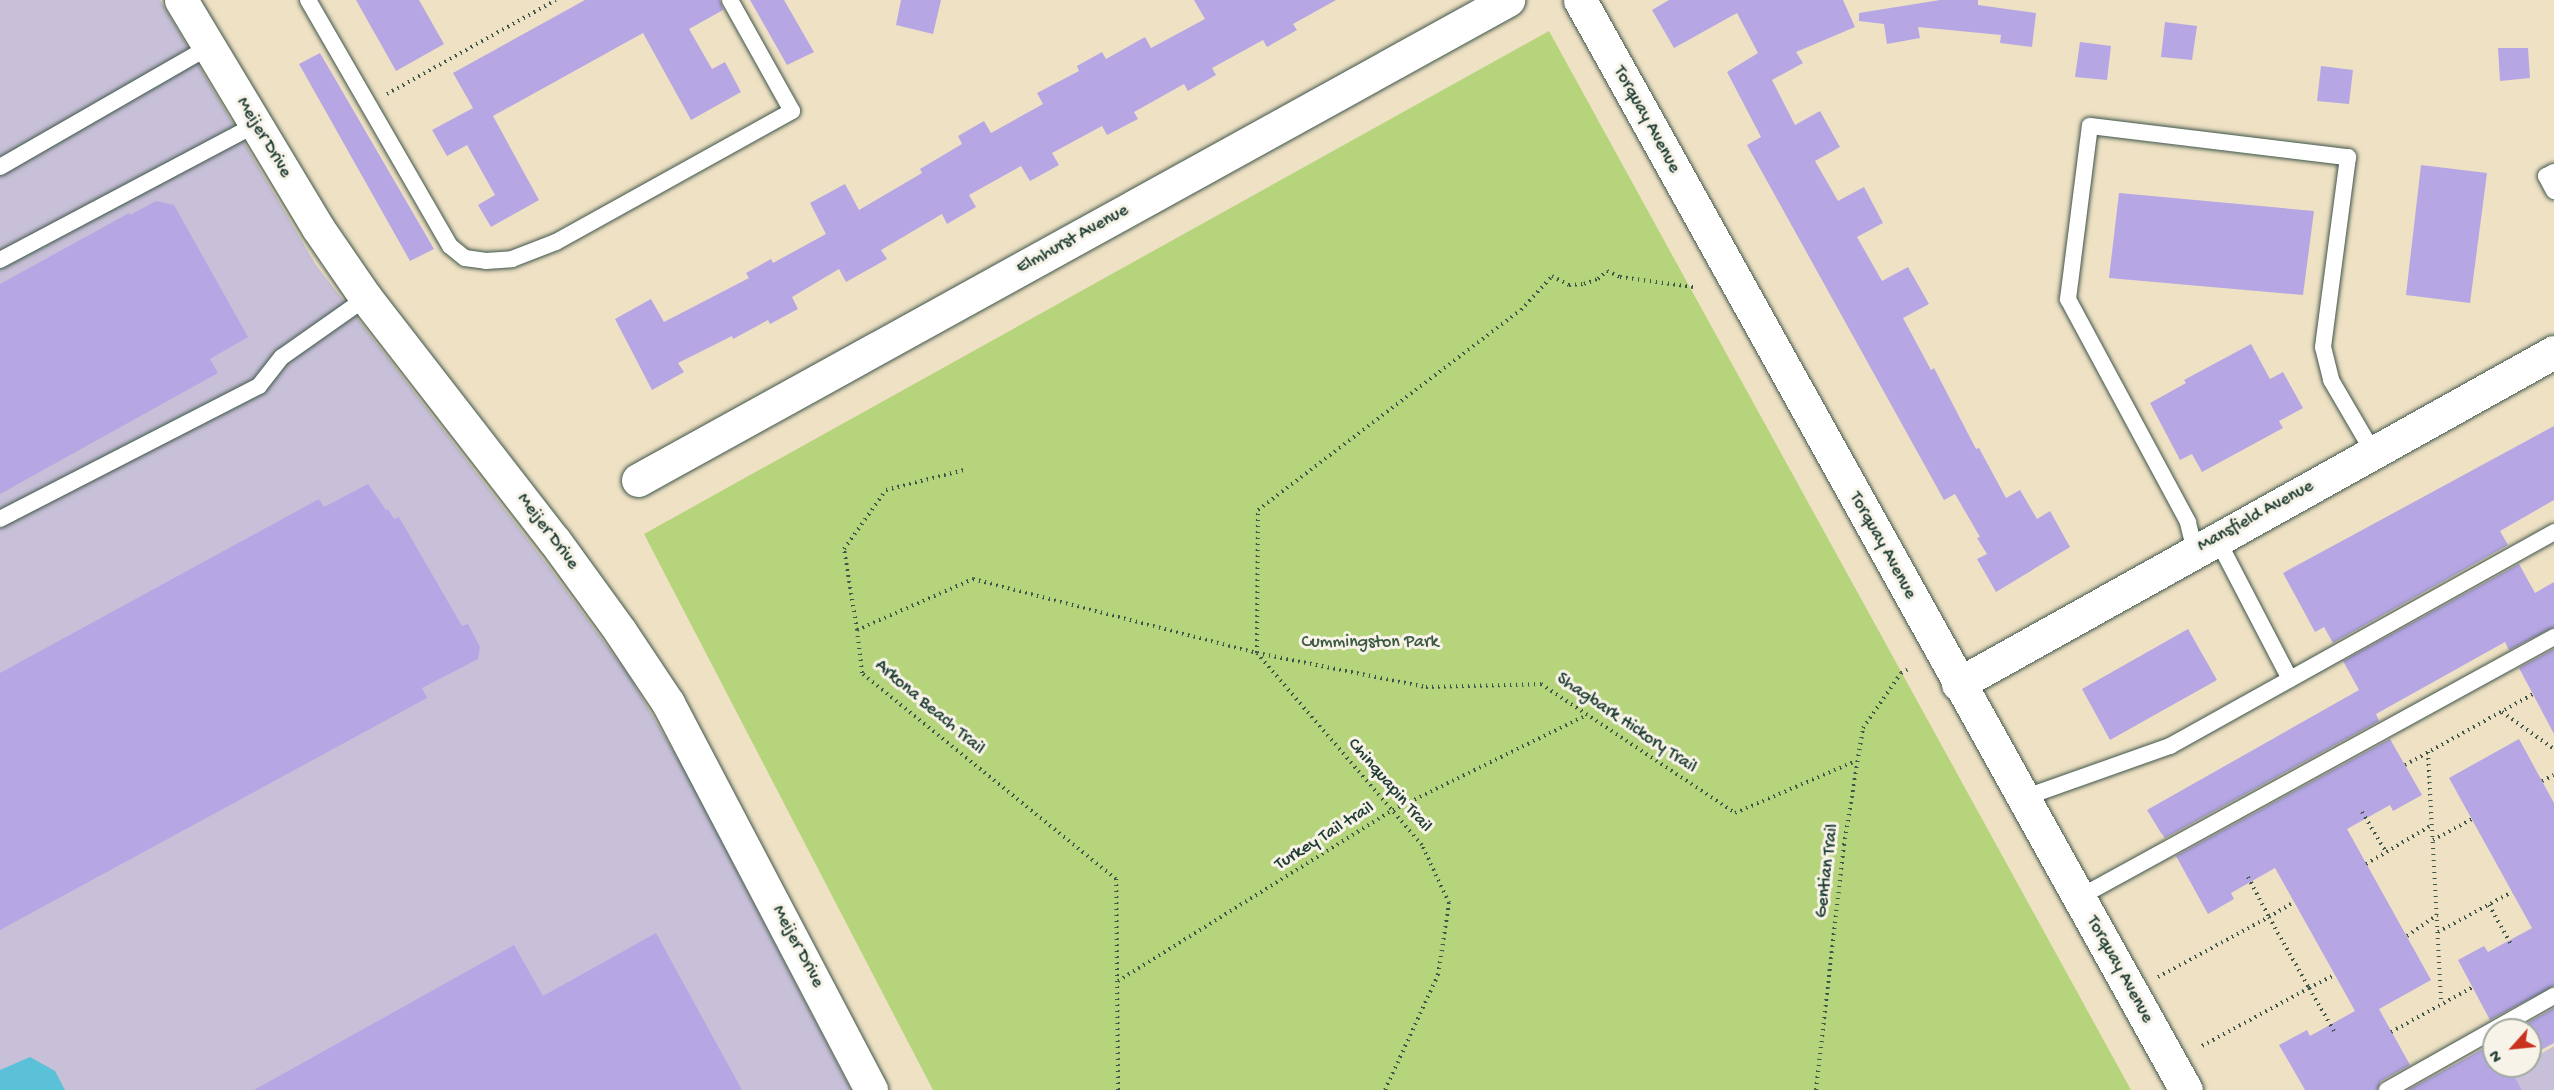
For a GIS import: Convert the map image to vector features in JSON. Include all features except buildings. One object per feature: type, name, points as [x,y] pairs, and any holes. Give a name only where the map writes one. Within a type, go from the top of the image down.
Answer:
[{"type":"street","name":"Meijer Drive","points":[[181,0],[318,228],[366,298],[554,540],[620,631],[668,703],[872,1090]]},
{"type":"street","name":"Elmhurst Avenue","points":[[638,480],[1508,0]]},
{"type":"street","name":"Torquay Avenue","points":[[1580,0],[1958,684],[2186,1090]]},
{"type":"street","name":"Mansfield Avenue","points":[[1958,684],[2554,352]]},
{"type":"lane","points":[[308,0],[446,239],[457,252],[475,260],[512,259],[556,242],[792,111],[730,0]]},
{"type":"lane","points":[[0,167],[209,47]]},
{"type":"lane","points":[[0,260],[255,125]]},
{"type":"lane","points":[[2290,679],[2206,545],[2188,522],[2068,299],[2090,126],[2348,157],[2323,347],[2331,380],[2373,452]]},
{"type":"lane","points":[[2554,172],[2546,176],[2554,190]]},
{"type":"lane","points":[[0,519],[259,386],[282,357],[366,298]]},
{"type":"lane","points":[[2023,798],[2170,746],[2554,532]]},
{"type":"lane","points":[[2078,898],[2554,637]]},
{"type":"lane","points":[[2387,1090],[2554,996]]},
{"type":"path","points":[[387,94],[556,0]]},
{"type":"path","points":[[964,470],[886,490],[844,549],[857,630],[973,579],[1257,653],[1258,510],[1521,310],[1551,276],[1569,285],[1584,284],[1598,279],[1607,271],[1620,277],[1693,286]]},
{"type":"path","name":"Arkona Beach Trail","points":[[857,630],[862,673],[1116,879],[1118,1090]]},
{"type":"path","name":"Shagbark Hickory Trail","points":[[1257,653],[1426,687],[1541,684],[1735,813],[1856,761]]},
{"type":"path","name":"Chinquapin Trail","points":[[1257,653],[1422,845],[1449,903],[1438,975],[1385,1090]]},
{"type":"path","name":"Gentian Trail","points":[[1816,1090],[1856,761],[1863,728],[1900,673],[1907,670]]},
{"type":"path","points":[[2405,765],[2533,694]]},
{"type":"path","points":[[2502,712],[2554,749]]},
{"type":"path","name":"Turkey Tail trail","points":[[1117,982],[1393,810],[1587,715]]},
{"type":"path","points":[[2428,752],[2441,1004]]},
{"type":"path","points":[[2542,782],[2554,775]]},
{"type":"path","points":[[2362,812],[2386,852]]},
{"type":"path","points":[[2433,840],[2472,819]]},
{"type":"path","points":[[2366,864],[2432,825]]},
{"type":"path","points":[[2248,877],[2334,1031]]},
{"type":"path","points":[[2438,932],[2512,892]]},
{"type":"path","points":[[2188,960],[2294,902]]},
{"type":"path","points":[[2489,904],[2512,946]]},
{"type":"path","points":[[2407,936],[2437,915]]},
{"type":"path","points":[[2227,1033],[2335,975]]},
{"type":"path","points":[[2391,1032],[2473,987]]},
{"type":"shaded area","points":[[0,0],[160,0],[316,265],[548,566],[629,676],[685,771],[851,1090],[0,1090]]},
{"type":"shaded area","points":[[2554,1046],[2554,1090],[2476,1090],[2498,1078],[2542,1078],[2542,1053]]},
{"type":"green space","name":"Cummingston Park","points":[[1549,31],[2131,1090],[933,1090],[644,534]]},
{"type":"water","points":[[30,1057],[55,1071],[65,1090],[0,1090],[0,1070]]}]
